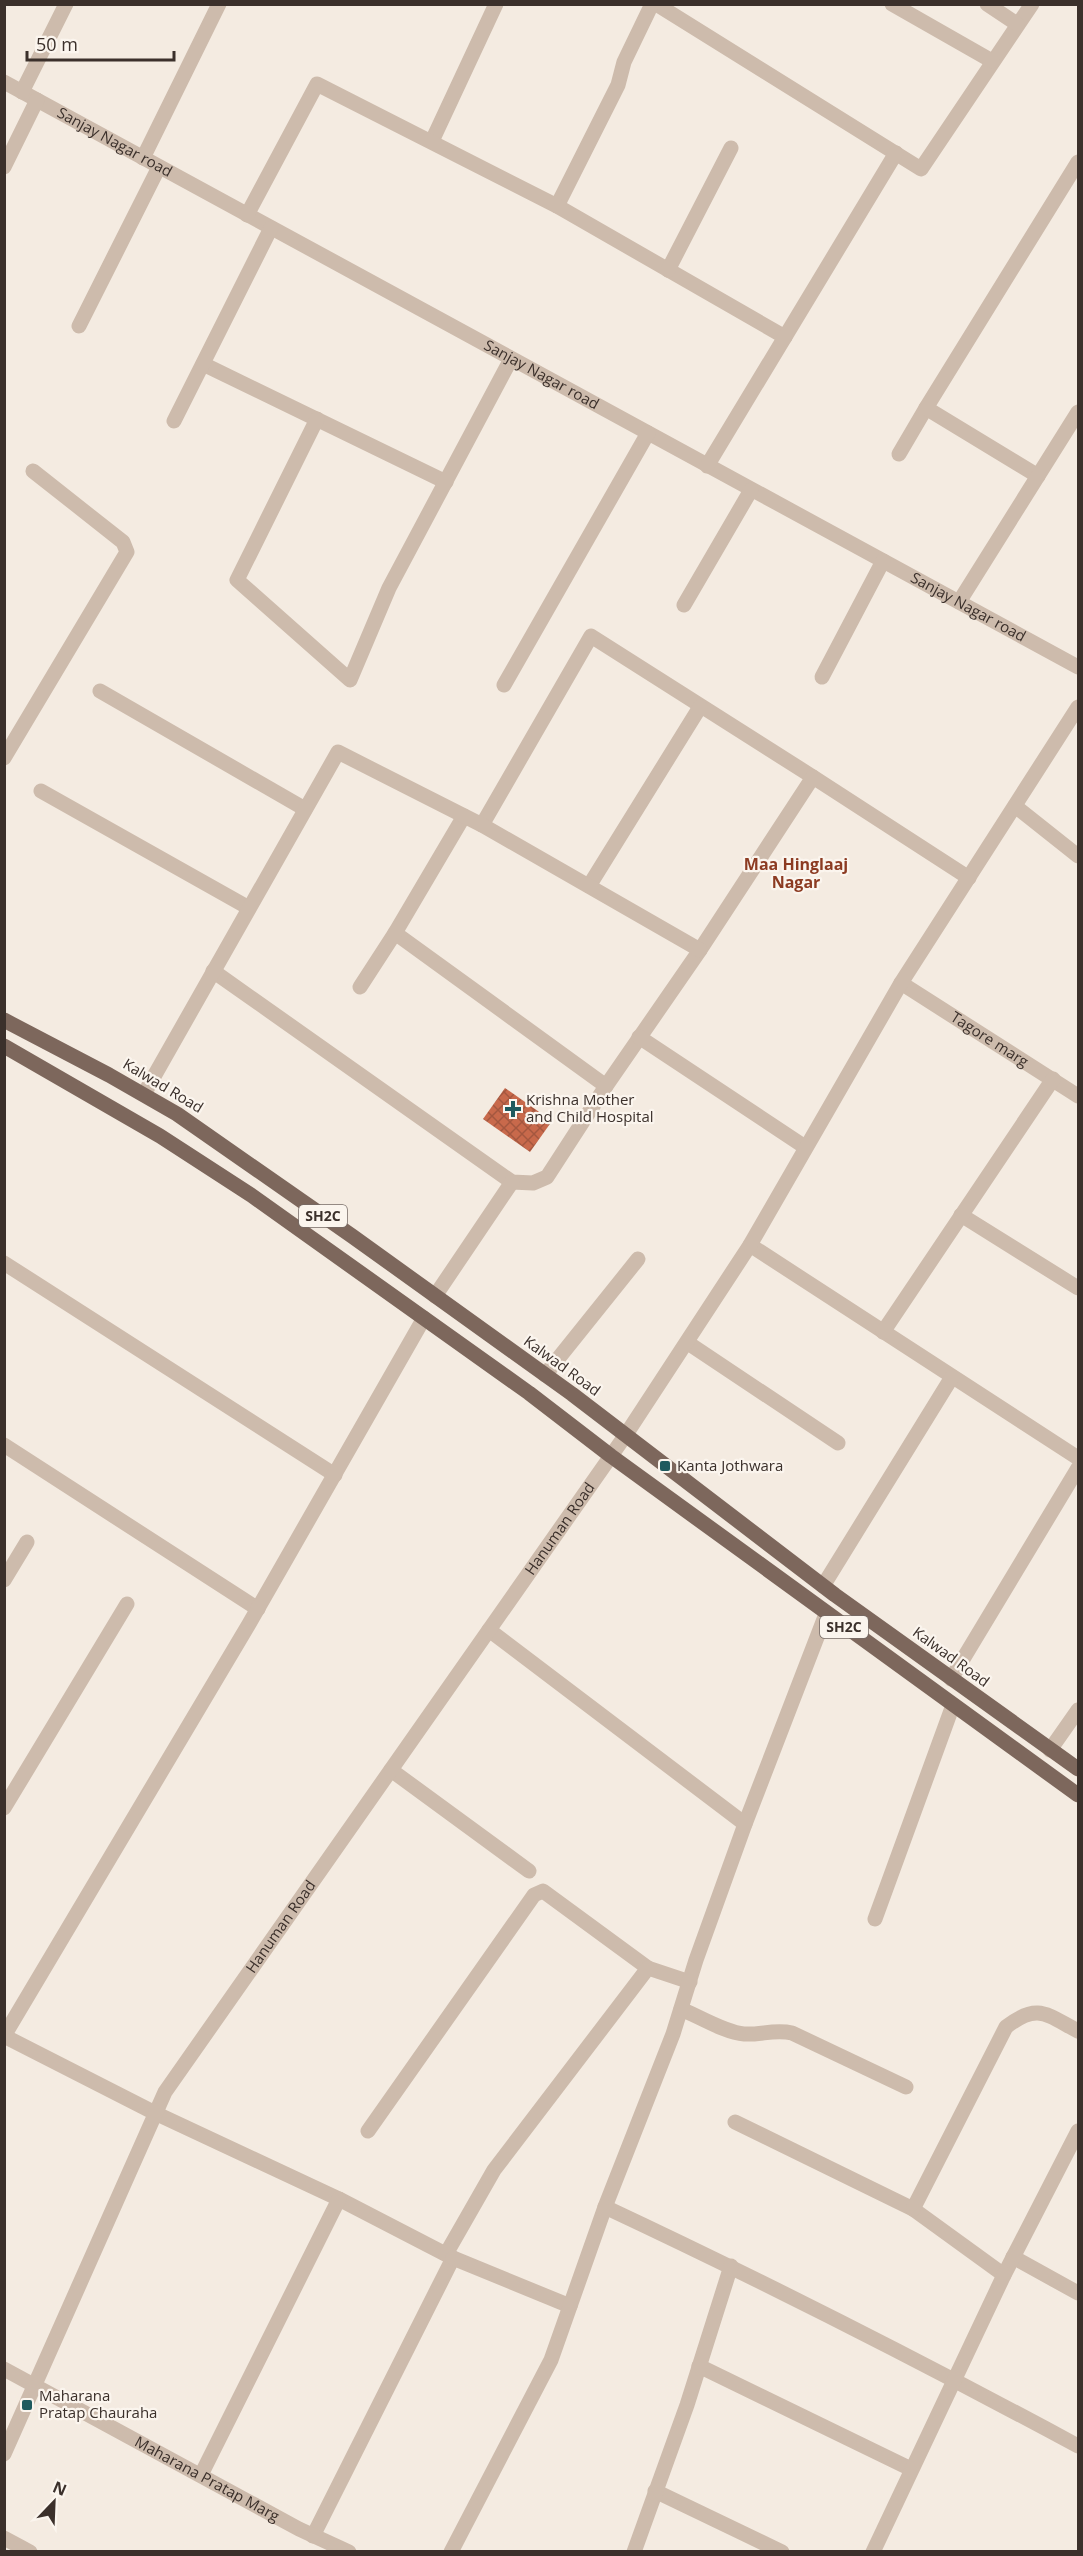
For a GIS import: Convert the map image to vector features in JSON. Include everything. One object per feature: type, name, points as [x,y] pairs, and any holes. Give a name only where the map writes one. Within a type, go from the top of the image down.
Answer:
[{"type":"main road","name":"Kalwad Road","points":[[4,1020],[144,1094],[177,1114],[545,1375],[823,1586],[1078,1769]]},
{"type":"main road","name":"SH2C","points":[[4,1046],[160,1136],[251,1195],[529,1393],[826,1614],[1078,1795]]},
{"type":"main road","points":[[160,1136],[177,1114]]},
{"type":"street","points":[[22,92],[66,4]]},
{"type":"street","points":[[143,158],[219,4]]},
{"type":"street","points":[[432,141],[496,4]]},
{"type":"street","points":[[556,206],[618,85],[624,62],[654,4],[921,169],[1032,4]]},
{"type":"street","points":[[892,4],[992,61]]},
{"type":"street","points":[[987,4],[1017,24]]},
{"type":"street","name":"Sanjay Nagar road","points":[[4,82],[1078,667]]},
{"type":"street","points":[[247,215],[316,84],[556,206],[785,337]]},
{"type":"street","points":[[4,167],[37,100]]},
{"type":"street","points":[[668,270],[731,148]]},
{"type":"street","points":[[707,466],[896,153]]},
{"type":"street","points":[[899,454],[1078,162]]},
{"type":"street","points":[[79,326],[159,167]]},
{"type":"street","points":[[174,421],[271,228]]},
{"type":"street","points":[[317,420],[237,580],[350,680],[389,588],[511,359]]},
{"type":"street","points":[[203,364],[446,482]]},
{"type":"street","points":[[926,408],[1038,476]]},
{"type":"street","points":[[958,602],[1078,412]]},
{"type":"street","points":[[504,685],[648,433]]},
{"type":"street","points":[[4,758],[127,552],[123,542],[33,471]]},
{"type":"street","points":[[684,605],[751,490]]},
{"type":"street","points":[[822,676],[883,561]]},
{"type":"street","points":[[482,825],[591,636],[969,878]]},
{"type":"street","points":[[100,690],[305,809]]},
{"type":"street","points":[[589,886],[700,707]]},
{"type":"street","name":"Hanuman Road","points":[[4,2454],[165,2092],[626,1436],[688,1343],[750,1245],[901,983],[1078,707]]},
{"type":"street","points":[[144,1094],[338,752],[482,825],[700,950]]},
{"type":"street","points":[[213,971],[512,1182],[533,1183],[547,1177],[813,777]]},
{"type":"street","points":[[42,791],[249,908]]},
{"type":"street","points":[[1015,806],[1078,856]]},
{"type":"street","points":[[360,987],[395,933],[464,816]]},
{"type":"street","points":[[395,933],[606,1086]]},
{"type":"street","name":"Tagore marg","points":[[901,983],[1078,1096]]},
{"type":"street","points":[[639,1037],[805,1147]]},
{"type":"street","points":[[883,1332],[1053,1079]]},
{"type":"street","points":[[435,1296],[512,1182]]},
{"type":"street","points":[[961,1215],[1078,1288]]},
{"type":"street","points":[[750,1245],[1078,1458]]},
{"type":"street","points":[[545,1375],[638,1259]]},
{"type":"street","points":[[4,1263],[334,1474]]},
{"type":"street","points":[[424,1318],[258,1609],[4,2036],[155,2113],[339,2199],[450,2256],[570,2306]]},
{"type":"street","points":[[688,1343],[838,1443]]},
{"type":"street","points":[[823,1586],[952,1377]]},
{"type":"street","points":[[4,1445],[258,1609]]},
{"type":"street","points":[[951,1679],[1078,1468]]},
{"type":"street","points":[[4,1580],[27,1542]]},
{"type":"street","points":[[4,1808],[127,1604]]},
{"type":"street","points":[[451,2552],[551,2360],[605,2207],[681,2009],[746,1824],[826,1614]]},
{"type":"street","points":[[489,1630],[746,1824]]},
{"type":"street","points":[[875,1919],[954,1705]]},
{"type":"street","points":[[1050,1750],[1078,1710]]},
{"type":"street","points":[[391,1770],[529,1871]]},
{"type":"street","points":[[368,2131],[534,1895],[543,1891],[648,1968],[690,1982]]},
{"type":"street","points":[[313,2536],[494,2170],[648,1968]]},
{"type":"street","points":[[681,2009],[741,2034],[779,2030],[792,2033],[906,2087]]},
{"type":"street","points":[[913,2209],[1006,2026],[1030,2012],[1042,2012],[1078,2031]]},
{"type":"street","points":[[735,2121],[913,2209],[1004,2275]]},
{"type":"street","points":[[873,2552],[1004,2275],[1078,2131]]},
{"type":"street","points":[[201,2475],[339,2199]]},
{"type":"street","points":[[605,2207],[731,2266],[954,2379],[1078,2446]]},
{"type":"street","points":[[1013,2257],[1078,2293]]},
{"type":"street","points":[[634,2552],[699,2366],[731,2266]]},
{"type":"street","points":[[699,2366],[911,2469]]},
{"type":"street","name":"Maharana Pratap Marg","points":[[4,2369],[313,2536],[349,2552]]},
{"type":"street","points":[[656,2490],[782,2552]]},
{"type":"street","points":[[4,2538],[30,2552]]},
{"type":"building","points":[[505,1088],[552,1121],[530,1152],[483,1119]]},
{"type":"place","name":"Krishna Mother and Child Hospital","points":[[513,1109]]},
{"type":"place","name":"Kanta Jothwara","points":[[665,1466]]},
{"type":"place","name":"Maharana Pratap Chauraha","points":[[27,2405]]},
{"type":"district","name":"Maa Hinglaaj Nagar","points":[[796,873]]}]
